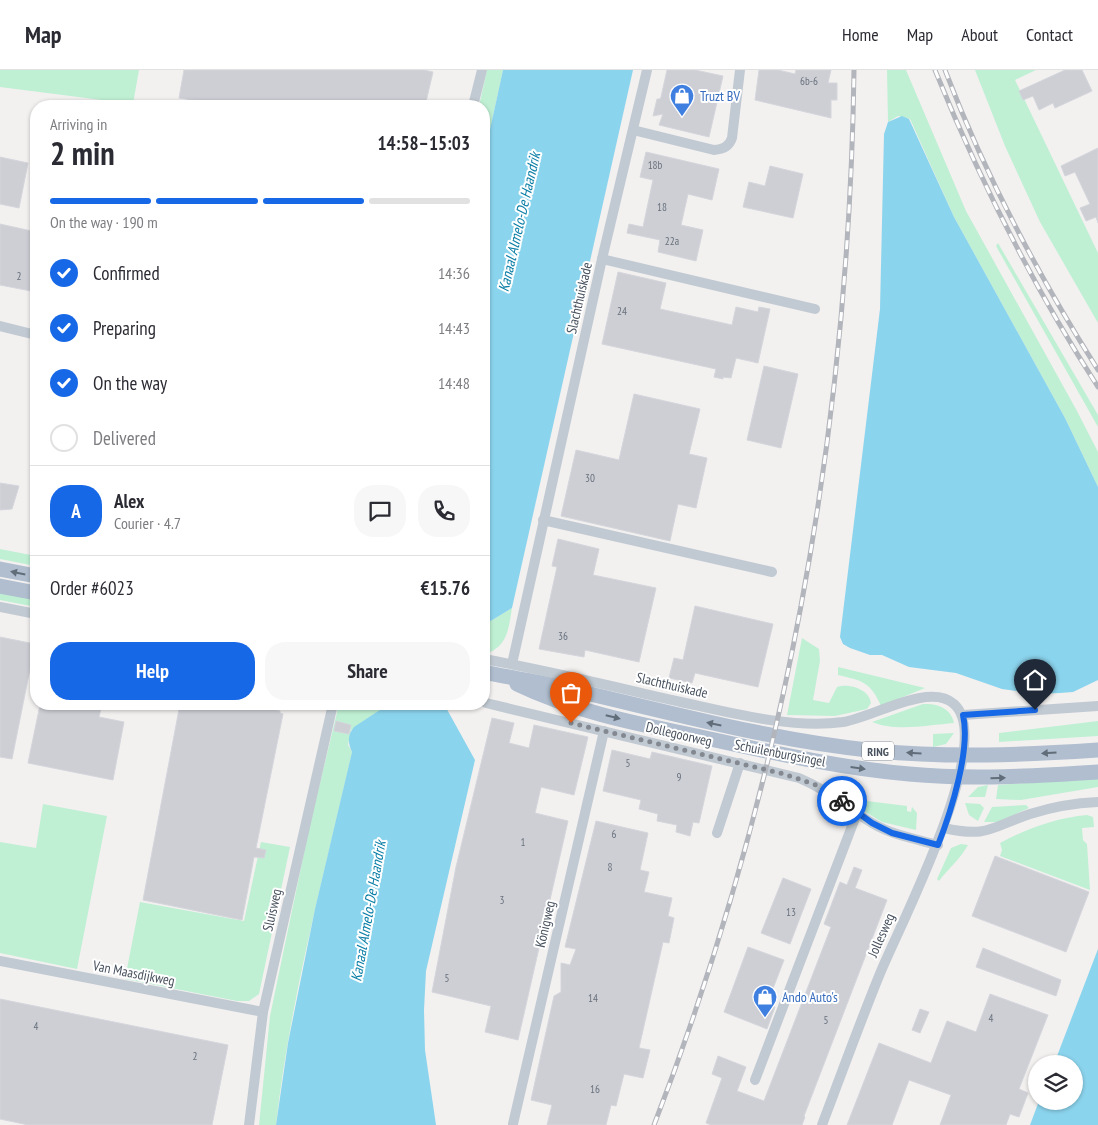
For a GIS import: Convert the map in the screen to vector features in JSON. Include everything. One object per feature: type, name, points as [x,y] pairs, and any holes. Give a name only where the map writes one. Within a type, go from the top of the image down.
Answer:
[{"type":"main road","points":[[0,569],[30,575]]},
{"type":"main road","points":[[0,586],[30,592]]},
{"type":"main road","name":"Schuilenburgsingel","points":[[490,673],[549,684],[672,715],[795,740],[876,751],[962,755],[1098,750]]},
{"type":"main road","name":"Schuilenburgsingel","points":[[502,676],[546,698],[580,709],[666,730],[852,767],[909,774],[957,777],[1038,776],[1098,772]]},
{"type":"street","points":[[474,100],[482,70]]},
{"type":"street","name":"Slachthuiskade","points":[[647,70],[602,258],[512,664],[738,714],[812,724],[850,721],[929,695],[946,699],[963,715]]},
{"type":"street","points":[[633,130],[714,150],[725,147],[730,144],[732,138],[740,70]]},
{"type":"street","name":"Slachthuiskade","points":[[602,258],[815,309]]},
{"type":"street","points":[[0,326],[30,334]]},
{"type":"street","points":[[543,520],[772,572]]},
{"type":"street","points":[[0,607],[30,613]]},
{"type":"street","points":[[490,660],[512,664]]},
{"type":"street","name":"Dollegoorweg","points":[[490,705],[784,774],[816,785],[832,794],[857,813],[892,833],[938,845]]},
{"type":"street","points":[[962,755],[966,729],[963,715],[1098,706]]},
{"type":"street","name":"Sluisweg","points":[[249,1125],[263,1012],[332,710]]},
{"type":"street","name":"Königweg","points":[[513,1124],[604,731]]},
{"type":"street","name":"Jollesweg","points":[[822,1125],[881,969],[938,845],[962,755]]},
{"type":"street","points":[[717,833],[740,763]]},
{"type":"street","points":[[944,828],[962,832],[985,832],[1049,809],[1098,802]]},
{"type":"street","points":[[755,1080],[857,813]]},
{"type":"street","name":"Van Maasdijkweg","points":[[0,961],[263,1012]]},
{"type":"green space","points":[[0,70],[139,70],[134,100],[102,100],[0,87]]},
{"type":"green space","points":[[487,70],[503,70],[490,130],[490,100],[480,100]]},
{"type":"green space","points":[[887,70],[906,70],[966,211],[1098,452],[1098,487],[1065,418],[954,217],[910,119],[898,116],[888,122]]},
{"type":"green space","points":[[975,70],[1036,70],[1015,80],[1098,253],[1098,323],[1040,222],[1005,146]]},
{"type":"green space","points":[[998,243],[1098,415],[1098,427],[996,246]]},
{"type":"green space","points":[[0,549],[30,555],[30,565],[0,559]]},
{"type":"green space","points":[[0,590],[30,596],[30,606],[0,600]]},
{"type":"green space","points":[[512,608],[507,634],[501,644],[490,652],[490,621]]},
{"type":"green space","points":[[802,638],[819,649],[820,661],[813,700],[829,703],[837,687],[853,687],[867,694],[871,703],[867,709],[835,716],[787,715]]},
{"type":"green space","points":[[838,667],[925,688],[881,706],[869,687],[859,681],[838,675]]},
{"type":"green space","points":[[923,704],[943,707],[950,714],[954,723],[891,727],[872,722]]},
{"type":"green space","points":[[338,710],[380,710],[351,730],[348,745],[352,752],[299,984],[282,1078],[276,1125],[259,1125],[270,1016],[309,829]]},
{"type":"green space","points":[[1098,721],[1098,736],[999,742],[999,733]]},
{"type":"green space","points":[[954,733],[946,744],[933,747],[933,734]]},
{"type":"green space","points":[[1098,778],[1098,787],[1021,800],[996,799],[998,785]]},
{"type":"green space","points":[[988,785],[985,797],[968,797],[978,787]]},
{"type":"green space","points":[[849,800],[907,806],[907,811],[911,812],[912,807],[917,813],[916,830],[882,822],[852,804]]},
{"type":"green space","points":[[965,803],[980,804],[984,808],[978,821],[969,815]]},
{"type":"green space","points":[[43,804],[107,816],[77,969],[0,953],[0,842],[36,848]]},
{"type":"green space","points":[[1026,805],[1029,808],[998,822],[984,822],[992,807]]},
{"type":"green space","points":[[1087,815],[1093,817],[1094,827],[1082,828],[1083,840],[1087,844],[1090,890],[1000,856],[1002,850],[1000,843],[1032,828],[1053,821]]},
{"type":"green space","points":[[261,842],[290,847],[259,994],[249,1001],[237,1001],[125,979],[140,902],[244,921]]},
{"type":"green space","points":[[961,844],[968,845],[939,881],[937,879],[951,848]]},
{"type":"water","name":"Kanaal Almelo-De Haandrik","points":[[503,70],[633,70],[512,608],[490,621],[490,130]]},
{"type":"water","points":[[902,116],[909,119],[954,217],[1065,418],[1098,487],[1098,680],[1073,692],[1038,694],[1002,689],[956,673],[909,667],[882,655],[870,655],[843,644],[840,637],[880,309],[884,134],[888,122]]},
{"type":"water","name":"Kanaal Almelo-De Haandrik","points":[[380,710],[447,710],[475,760],[426,971],[424,1010],[425,1050],[436,1125],[276,1125],[288,1043],[315,909],[352,752],[349,736],[354,727]]},
{"type":"water","points":[[1098,949],[1098,1125],[1030,1125],[1036,1110],[1083,1110],[1083,1055],[1057,1055]]},
{"type":"building","points":[[184,70],[424,70],[433,72],[426,100],[193,100],[179,98]]},
{"type":"building","points":[[667,70],[695,70],[723,76],[709,137],[659,125],[663,114],[653,116],[657,99],[661,97]]},
{"type":"building","points":[[759,70],[778,70],[795,74],[796,70],[831,70],[828,83],[837,83],[837,100],[831,100],[831,118],[755,100]]},
{"type":"building","points":[[1065,70],[1082,70],[1092,91],[1055,108],[1053,103],[1039,110],[1033,96],[1023,100],[1019,91]]},
{"type":"building","points":[[1098,148],[1098,223],[1096,217],[1086,221],[1080,208],[1090,204],[1075,172],[1065,176],[1061,166]]},
{"type":"building","points":[[646,152],[719,169],[712,200],[688,194],[681,225],[703,230],[696,261],[658,252],[660,240],[627,233],[629,224],[643,227],[653,180],[640,177]]},
{"type":"building","points":[[0,157],[28,163],[19,208],[0,204]]},
{"type":"building","points":[[770,166],[803,174],[793,218],[743,207],[749,182],[765,186]]},
{"type":"building","points":[[0,224],[30,231],[30,291],[0,285]]},
{"type":"building","points":[[618,272],[666,283],[660,309],[732,325],[736,307],[758,312],[759,307],[770,309],[758,363],[736,358],[731,378],[723,377],[723,379],[714,377],[716,369],[602,344]]},
{"type":"building","points":[[764,366],[798,374],[781,448],[747,440]]},
{"type":"building","points":[[634,394],[700,409],[689,454],[707,458],[696,508],[678,504],[670,541],[561,516],[576,450],[619,460]]},
{"type":"building","points":[[0,483],[19,486],[12,509],[0,510]]},
{"type":"building","points":[[558,539],[599,549],[593,575],[656,588],[639,662],[585,650],[584,657],[539,649],[557,567],[552,566]]},
{"type":"building","points":[[695,606],[773,624],[758,687],[695,673],[692,683],[669,678],[674,658],[683,660]]},
{"type":"building","points":[[0,637],[30,643],[30,669],[12,759],[0,757]]},
{"type":"building","points":[[39,710],[101,710],[99,717],[124,722],[113,780],[28,763]]},
{"type":"building","points":[[179,710],[280,711],[283,714],[256,848],[266,850],[264,858],[254,857],[242,920],[143,900]]},
{"type":"building","points":[[492,718],[514,723],[509,743],[529,748],[534,725],[588,737],[574,795],[541,787],[535,813],[568,821],[518,1040],[485,1032],[491,1006],[432,992],[456,867]]},
{"type":"building","points":[[336,721],[351,725],[349,734],[334,731]]},
{"type":"building","points":[[612,750],[650,759],[652,752],[712,766],[699,823],[693,822],[690,836],[676,832],[677,825],[657,821],[658,814],[639,809],[641,800],[603,791]]},
{"type":"building","points":[[596,821],[648,833],[640,870],[649,872],[644,892],[672,898],[668,916],[674,918],[669,943],[663,942],[639,1048],[650,1050],[643,1078],[624,1074],[616,1106],[611,1105],[606,1125],[547,1125],[552,1105],[531,1100],[554,996],[561,992],[561,963],[570,965],[576,949],[565,947]]},
{"type":"building","points":[[995,856],[1089,892],[1066,952],[972,916]]},
{"type":"building","points":[[854,867],[862,870],[855,888],[887,900],[802,1125],[711,1125],[706,1123],[722,1078],[712,1074],[718,1056],[746,1067],[737,1091],[764,1101],[831,927],[824,924],[840,882],[847,885]]},
{"type":"building","points":[[783,878],[811,889],[790,944],[761,933]]},
{"type":"building","points":[[748,947],[784,960],[767,1004],[775,1007],[767,1029],[724,1012]]},
{"type":"building","points":[[983,948],[1061,980],[1056,996],[976,967]]},
{"type":"building","points":[[990,994],[1048,1015],[1032,1055],[1028,1055],[1028,1066],[1019,1089],[1028,1093],[1019,1117],[1010,1114],[1006,1125],[940,1125],[951,1095],[909,1080],[892,1125],[847,1125],[879,1043],[931,1063],[947,1021],[976,1032]]},
{"type":"building","points":[[0,999],[228,1045],[212,1125],[28,1125],[0,1119]]},
{"type":"building","points":[[920,1009],[929,1012],[920,1033],[912,1030]]},
{"type":"railway","points":[[654,1125],[700,998],[739,869],[773,738],[801,606],[823,473],[839,339],[849,205],[854,70]]},
{"type":"railway","points":[[935,70],[970,152],[1009,232],[1051,310],[1098,387]]},
{"type":"railway","points":[[945,70],[977,148],[1014,224],[1054,298],[1098,370]]},
{"type":"way so far","points":[[571,723],[800,778],[816,785],[842,801]]},
{"type":"place","name":"Truzt BV","points":[[682,117]]},
{"type":"place","name":"Ando Auto's","points":[[765,1018]]},
{"type":"route","points":[[842,801],[872,823],[892,833],[938,845],[950,808],[965,742],[966,729],[963,715],[1035,710]]}]
